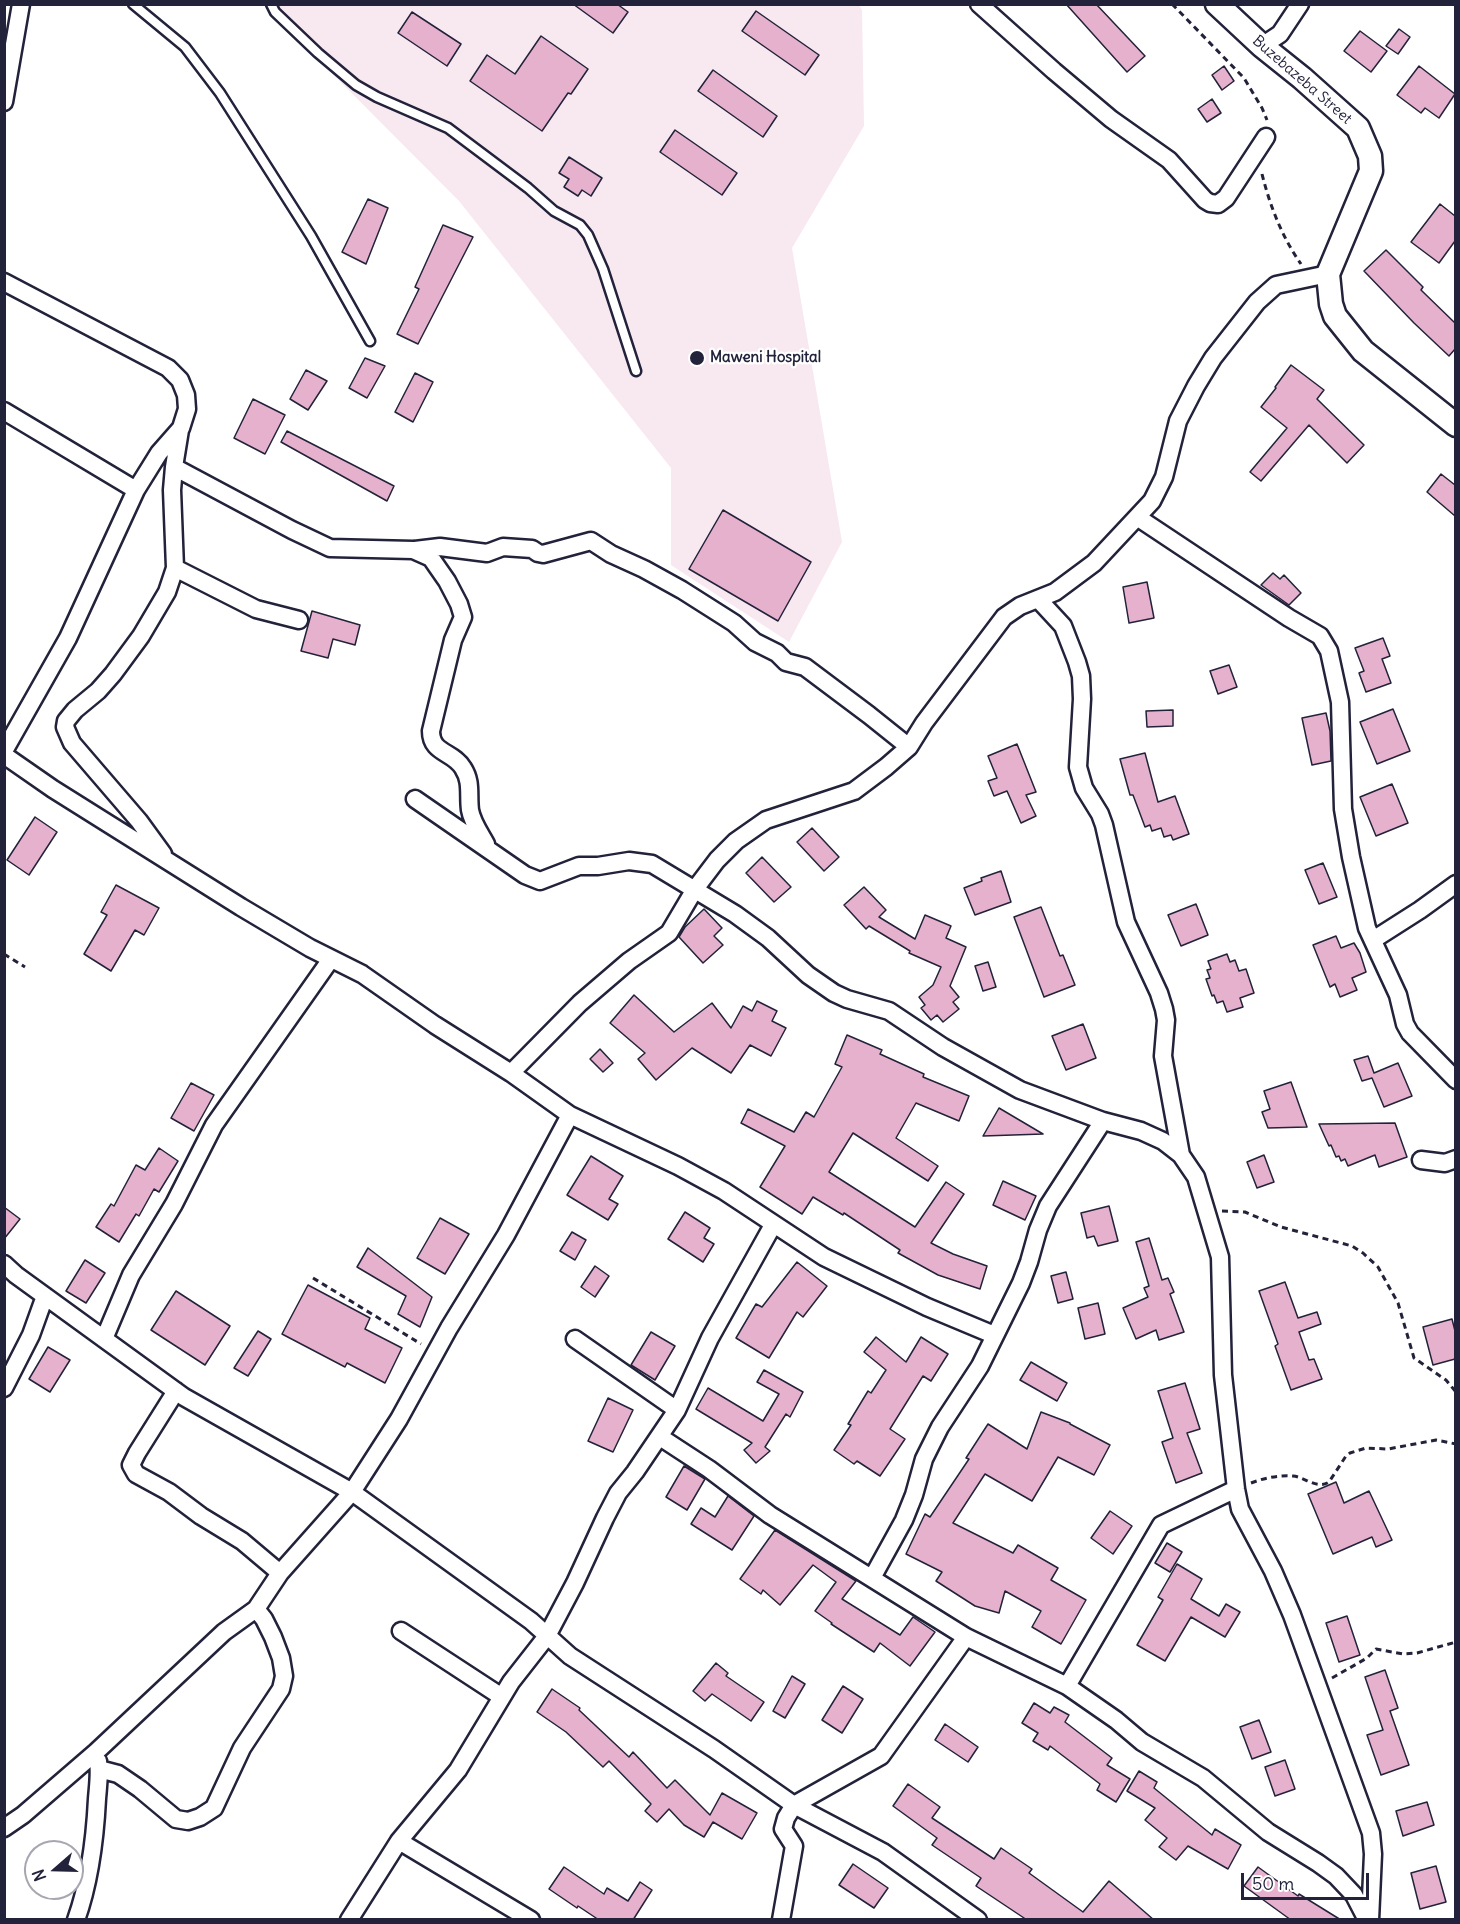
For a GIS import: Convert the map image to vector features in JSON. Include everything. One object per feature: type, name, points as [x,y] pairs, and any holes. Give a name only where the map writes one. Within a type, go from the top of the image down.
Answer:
[{"type":"street","points":[[4,102],[21,4]]},
{"type":"street","points":[[980,4],[1111,119],[1169,160],[1210,203],[1218,204],[1226,198],[1266,137]]},
{"type":"street","name":"Buzebazeba Street","points":[[1217,4],[1262,46],[1358,128],[1370,156],[1371,171],[1328,274],[1328,292],[1335,316],[1363,351],[1455,425]]},
{"type":"street","points":[[1262,46],[1280,34],[1300,4]]},
{"type":"street","points":[[511,1073],[580,1003],[628,961],[669,933],[695,889],[717,860],[736,841],[766,820],[854,790],[909,747],[924,723],[1004,617],[1020,606],[1055,592],[1094,563],[1152,501],[1164,477],[1179,421],[1196,386],[1220,349],[1257,302],[1270,289],[1282,283],[1328,274]]},
{"type":"street","points":[[4,282],[168,368],[180,380],[186,394],[187,409],[174,467],[172,523],[175,568],[167,592],[141,636],[98,691],[75,710],[66,721],[65,727],[72,743],[139,821],[169,862]]},
{"type":"street","points":[[4,411],[136,490]]},
{"type":"street","points":[[181,428],[159,453],[136,490],[68,638],[4,753],[52,789],[300,943],[362,974],[570,1115],[724,1191],[824,1257],[927,1307],[994,1335]]},
{"type":"street","points":[[174,467],[330,548],[413,550],[440,547],[487,553],[504,547],[532,549],[543,554],[591,541],[610,554],[644,569],[699,601],[734,623],[754,642],[777,652],[786,663],[805,667],[909,747]]},
{"type":"street","points":[[1137,517],[1289,618],[1315,632],[1323,640],[1329,651],[1340,702],[1343,809],[1367,928],[1398,995],[1405,1024],[1410,1033],[1455,1080]]},
{"type":"street","points":[[413,550],[431,558],[447,581],[463,616],[453,640],[431,739],[436,747],[461,764],[468,776],[471,793],[470,809],[474,822],[490,849]]},
{"type":"street","points":[[175,568],[256,609],[299,620]]},
{"type":"street","points":[[1038,599],[1063,626],[1081,676],[1078,767],[1084,788],[1104,825],[1126,922],[1162,1001],[1166,1020],[1163,1056],[1181,1155]]},
{"type":"street","points":[[416,799],[525,875],[540,881],[570,868],[629,861],[652,864],[717,902],[768,938],[808,975],[834,993],[889,1011],[944,1047],[1020,1090],[1103,1121],[1152,1136],[1181,1155],[1196,1177],[1220,1257],[1223,1375],[1240,1509],[1273,1571],[1292,1615],[1371,1833],[1373,1854],[1368,1920]]},
{"type":"street","points":[[1373,940],[1455,884]]},
{"type":"street","points":[[104,1339],[131,1275],[174,1204],[214,1125],[331,959]]},
{"type":"street","points":[[4,1828],[23,1815],[96,1752],[224,1632],[256,1609],[280,1573],[352,1492],[399,1419],[435,1353],[506,1234],[570,1115]]},
{"type":"street","points":[[872,1578],[904,1520],[924,1459],[940,1427],[980,1366],[1021,1283],[1048,1206],[1103,1121]]},
{"type":"street","points":[[1421,1160],[1445,1163],[1455,1160]]},
{"type":"street","points":[[349,1920],[399,1841],[458,1770],[502,1697],[547,1635],[618,1493],[677,1410],[710,1338],[773,1225]]},
{"type":"street","points":[[4,1264],[176,1391],[352,1492],[531,1621],[570,1656],[714,1749],[794,1805],[883,1852],[978,1920]]},
{"type":"street","points":[[4,1388],[31,1335],[45,1296]]},
{"type":"street","points":[[575,1339],[677,1410]]},
{"type":"street","points":[[176,1391],[136,1454],[131,1465],[133,1470],[145,1480],[169,1492],[201,1516],[242,1541],[280,1573]]},
{"type":"street","points":[[660,1437],[709,1469],[770,1515],[966,1637],[1067,1686],[1116,1720],[1142,1742],[1203,1778],[1268,1832],[1336,1876],[1354,1896],[1368,1920]]},
{"type":"street","points":[[1067,1686],[1161,1525],[1236,1489]]},
{"type":"street","points":[[99,1769],[117,1774],[140,1789],[176,1819],[188,1821],[214,1808],[242,1748],[280,1689],[284,1676],[281,1658],[273,1637],[256,1609]]},
{"type":"street","points":[[401,1631],[502,1697]]},
{"type":"street","points":[[782,1920],[794,1846],[783,1829],[786,1818],[794,1805],[881,1756],[966,1637]]},
{"type":"street","points":[[76,1920],[85,1895],[96,1819],[99,1769],[96,1752]]},
{"type":"street","points":[[399,1841],[531,1920]]},
{"type":"lane","points":[[133,4],[185,47],[220,93],[312,236],[370,341]]},
{"type":"lane","points":[[271,4],[275,12],[318,53],[357,85],[376,97],[448,128],[528,188],[554,211],[580,225],[588,235],[603,269],[636,371]]},
{"type":"path","points":[[4,954],[25,967]]},
{"type":"path","points":[[1207,1210],[1245,1212],[1281,1227],[1352,1246],[1363,1253],[1378,1267],[1398,1303],[1414,1358],[1446,1380],[1455,1392]]},
{"type":"path","points":[[313,1278],[435,1353]]},
{"type":"path","points":[[1236,1489],[1266,1478],[1280,1476],[1295,1476],[1320,1486],[1325,1485],[1350,1453],[1436,1440],[1455,1444]]},
{"type":"path","points":[[1317,1686],[1367,1658],[1376,1649],[1403,1654],[1417,1653],[1455,1642]]},
{"type":"shaded area","name":"Maweni Hospital","points":[[264,5],[859,5],[862,10],[864,126],[792,248],[842,542],[789,642],[671,565],[671,468],[459,201]]},
{"type":"building","points":[[573,4],[617,4],[628,12],[613,33]]},
{"type":"building","points":[[1066,4],[1096,4],[1145,56],[1127,72]]},
{"type":"building","points":[[756,11],[819,55],[805,75],[742,31]]},
{"type":"building","points":[[412,12],[461,44],[447,66],[398,33]]},
{"type":"building","points":[[1399,29],[1410,37],[1398,54],[1386,46]]},
{"type":"building","points":[[1360,31],[1387,51],[1371,72],[1344,51]]},
{"type":"building","points":[[541,36],[588,69],[542,131],[470,81],[487,55],[515,74]]},
{"type":"building","points":[[1224,66],[1234,81],[1222,90],[1212,75]]},
{"type":"building","points":[[1419,66],[1455,94],[1439,118],[1425,108],[1421,113],[1397,95]]},
{"type":"building","points":[[713,70],[777,116],[763,137],[698,91]]},
{"type":"building","points":[[1212,99],[1221,113],[1207,122],[1198,109]]},
{"type":"building","points":[[675,130],[737,173],[722,195],[660,152]]},
{"type":"building","points":[[569,157],[602,178],[591,196],[582,190],[578,196],[564,187],[569,179],[559,173]]},
{"type":"building","points":[[368,199],[388,208],[366,264],[342,252]]},
{"type":"building","points":[[1440,204],[1455,216],[1455,241],[1439,263],[1411,242]]},
{"type":"building","points":[[443,225],[473,237],[418,344],[397,334],[419,289],[415,287]]},
{"type":"building","points":[[1386,250],[1423,287],[1421,290],[1455,323],[1455,349],[1449,356],[1364,271]]},
{"type":"building","points":[[365,358],[385,366],[367,398],[349,388]]},
{"type":"building","points":[[1291,365],[1324,390],[1317,399],[1364,445],[1347,463],[1309,425],[1261,481],[1250,472],[1287,428],[1261,407]]},
{"type":"building","points":[[306,370],[327,381],[308,410],[290,399]]},
{"type":"building","points":[[415,373],[433,382],[413,422],[395,412]]},
{"type":"building","points":[[253,399],[285,415],[265,454],[234,438]]},
{"type":"building","points":[[287,431],[394,486],[387,501],[281,442]]},
{"type":"building","points":[[1441,474],[1455,485],[1455,516],[1427,492]]},
{"type":"building","points":[[723,510],[811,562],[778,621],[689,569]]},
{"type":"building","points":[[1273,573],[1280,579],[1284,575],[1301,593],[1289,605],[1261,585]]},
{"type":"building","points":[[1147,582],[1154,618],[1129,623],[1123,587]]},
{"type":"building","points":[[312,611],[360,625],[355,645],[333,639],[328,658],[301,651]]},
{"type":"building","points":[[1383,638],[1390,656],[1382,659],[1391,683],[1366,692],[1359,673],[1364,671],[1355,648]]},
{"type":"building","points":[[1229,665],[1237,687],[1218,694],[1210,671]]},
{"type":"building","points":[[1393,709],[1410,751],[1377,764],[1360,722]]},
{"type":"building","points":[[1173,710],[1173,726],[1147,727],[1146,711]]},
{"type":"building","points":[[1326,713],[1330,731],[1331,761],[1312,765],[1302,718]]},
{"type":"building","points":[[1017,744],[1036,792],[1026,795],[1036,816],[1021,823],[1007,791],[994,796],[988,781],[997,778],[988,756]]},
{"type":"building","points":[[1145,753],[1158,802],[1175,796],[1189,834],[1173,840],[1171,835],[1164,837],[1161,828],[1152,831],[1150,825],[1145,827],[1133,795],[1130,795],[1120,759]]},
{"type":"building","points":[[1392,784],[1408,823],[1376,836],[1360,797]]},
{"type":"building","points":[[35,817],[57,832],[29,875],[7,860]]},
{"type":"building","points":[[812,828],[839,857],[824,871],[797,842]]},
{"type":"building","points":[[762,857],[791,887],[774,902],[746,873]]},
{"type":"building","points":[[1323,863],[1337,897],[1319,904],[1305,870]]},
{"type":"building","points":[[1001,871],[1011,902],[975,915],[964,888],[982,881],[981,878]]},
{"type":"building","points":[[116,885],[159,908],[144,935],[135,930],[111,971],[84,954],[107,915],[101,912]]},
{"type":"building","points":[[864,887],[886,910],[879,917],[915,939],[925,915],[951,926],[946,938],[966,947],[950,986],[959,997],[953,1002],[959,1009],[943,1022],[937,1015],[931,1020],[921,1008],[925,1005],[919,997],[933,985],[941,967],[909,953],[910,951],[869,926],[866,929],[844,905]]},
{"type":"building","points":[[1196,904],[1208,935],[1181,946],[1168,915]]},
{"type":"building","points":[[1041,907],[1060,956],[1063,955],[1075,985],[1044,997],[1014,917]]},
{"type":"building","points":[[704,909],[722,928],[714,936],[723,945],[703,963],[679,937],[685,927]]},
{"type":"building","points":[[1336,936],[1341,948],[1354,943],[1366,972],[1352,978],[1357,990],[1340,997],[1335,984],[1330,987],[1313,945]]},
{"type":"building","points":[[1227,954],[1230,962],[1235,960],[1239,971],[1246,969],[1254,993],[1240,998],[1243,1007],[1227,1012],[1223,1001],[1217,1003],[1214,995],[1212,996],[1206,979],[1210,978],[1207,970],[1211,969],[1208,961]]},
{"type":"building","points":[[988,962],[996,987],[983,991],[975,966]]},
{"type":"building","points":[[634,995],[674,1032],[712,1003],[731,1028],[743,1006],[752,1011],[757,1001],[777,1011],[772,1021],[786,1028],[771,1056],[750,1045],[731,1073],[692,1048],[656,1080],[638,1059],[645,1053],[610,1023]]},
{"type":"building","points":[[1083,1024],[1096,1058],[1066,1070],[1052,1036]]},
{"type":"building","points":[[847,1035],[882,1050],[880,1054],[924,1074],[923,1077],[969,1096],[959,1121],[916,1103],[896,1138],[938,1166],[928,1181],[853,1133],[829,1172],[915,1227],[946,1182],[964,1194],[931,1243],[953,1254],[987,1266],[980,1289],[938,1275],[898,1253],[900,1250],[844,1213],[843,1215],[813,1197],[802,1214],[760,1187],[785,1146],[741,1123],[748,1109],[794,1132],[806,1112],[814,1117],[842,1067],[835,1064]]},
{"type":"building","points":[[600,1049],[613,1063],[603,1072],[590,1059]]},
{"type":"building","points":[[1368,1056],[1374,1073],[1398,1063],[1412,1096],[1384,1107],[1372,1078],[1362,1081],[1354,1060]]},
{"type":"building","points":[[1291,1082],[1307,1127],[1268,1128],[1262,1112],[1270,1109],[1264,1091]]},
{"type":"building","points":[[191,1083],[214,1095],[194,1131],[171,1118]]},
{"type":"building","points":[[999,1108],[1043,1134],[983,1136]]},
{"type":"building","points":[[1395,1123],[1407,1157],[1379,1167],[1375,1155],[1348,1166],[1345,1159],[1341,1161],[1339,1156],[1336,1157],[1331,1145],[1329,1146],[1319,1124]]},
{"type":"building","points":[[159,1148],[178,1161],[159,1192],[154,1189],[139,1216],[136,1214],[119,1242],[96,1227],[111,1204],[114,1206],[136,1165],[145,1170]]},
{"type":"building","points":[[1264,1155],[1274,1182],[1257,1188],[1247,1162]]},
{"type":"building","points":[[591,1156],[623,1176],[609,1199],[618,1204],[608,1220],[567,1195]]},
{"type":"building","points":[[1003,1181],[1036,1196],[1025,1220],[993,1205]]},
{"type":"building","points":[[1109,1206],[1118,1241],[1098,1246],[1094,1236],[1087,1238],[1081,1213]]},
{"type":"building","points":[[4,1207],[20,1219],[4,1239]]},
{"type":"building","points":[[685,1212],[710,1228],[704,1238],[714,1244],[703,1262],[668,1239]]},
{"type":"building","points":[[440,1218],[469,1234],[445,1274],[417,1258]]},
{"type":"building","points":[[572,1232],[586,1240],[575,1260],[560,1251]]},
{"type":"building","points":[[1149,1238],[1162,1280],[1168,1278],[1174,1292],[1170,1294],[1184,1332],[1159,1340],[1156,1330],[1136,1339],[1123,1308],[1148,1297],[1144,1288],[1149,1286],[1136,1242]]},
{"type":"building","points":[[368,1248],[432,1297],[420,1327],[398,1314],[406,1296],[357,1267]]},
{"type":"building","points":[[85,1260],[105,1273],[86,1303],[66,1291]]},
{"type":"building","points":[[797,1262],[827,1286],[803,1317],[797,1312],[769,1358],[736,1338],[756,1304],[762,1307]]},
{"type":"building","points":[[595,1266],[609,1276],[595,1297],[581,1287]]},
{"type":"building","points":[[1066,1272],[1073,1299],[1058,1303],[1051,1276]]},
{"type":"building","points":[[1285,1282],[1298,1318],[1317,1312],[1321,1324],[1299,1332],[1309,1360],[1314,1359],[1322,1379],[1291,1390],[1259,1291]]},
{"type":"building","points":[[308,1285],[370,1318],[365,1329],[402,1348],[385,1383],[347,1363],[345,1367],[282,1334]]},
{"type":"building","points":[[176,1291],[230,1326],[205,1365],[151,1330]]},
{"type":"building","points":[[1098,1303],[1105,1334],[1085,1339],[1078,1308]]},
{"type":"building","points":[[1452,1319],[1455,1331],[1455,1359],[1433,1365],[1423,1327]]},
{"type":"building","points":[[258,1331],[271,1339],[248,1376],[234,1368]]},
{"type":"building","points":[[651,1332],[675,1346],[655,1380],[631,1365]]},
{"type":"building","points":[[876,1337],[906,1362],[921,1337],[948,1354],[931,1381],[923,1376],[890,1429],[905,1439],[880,1476],[857,1461],[854,1464],[834,1450],[851,1425],[848,1424],[868,1391],[871,1393],[886,1370],[864,1352]]},
{"type":"building","points":[[48,1347],[70,1360],[50,1392],[29,1379]]},
{"type":"building","points":[[1031,1362],[1067,1383],[1057,1401],[1020,1380]]},
{"type":"building","points":[[764,1370],[803,1392],[790,1417],[786,1414],[765,1447],[770,1451],[756,1463],[744,1450],[752,1443],[696,1409],[708,1388],[763,1421],[779,1394],[757,1382]]},
{"type":"building","points":[[1185,1383],[1200,1429],[1187,1433],[1202,1473],[1176,1483],[1162,1442],[1173,1438],[1158,1391]]},
{"type":"building","points":[[608,1398],[633,1410],[613,1452],[588,1441]]},
{"type":"building","points":[[1041,1412],[1070,1423],[1110,1445],[1094,1475],[1058,1457],[1032,1501],[985,1474],[953,1523],[1013,1553],[1018,1545],[1058,1568],[1051,1580],[1086,1600],[1061,1644],[1032,1627],[1041,1611],[1005,1591],[999,1613],[975,1606],[936,1581],[942,1572],[906,1554],[925,1514],[930,1517],[969,1459],[966,1458],[988,1424],[1027,1449]]},
{"type":"building","points":[[684,1466],[705,1479],[687,1510],[666,1497]]},
{"type":"building","points":[[1336,1482],[1344,1503],[1369,1491],[1392,1540],[1376,1547],[1372,1537],[1333,1554],[1308,1494]]},
{"type":"building","points":[[728,1496],[754,1516],[732,1550],[691,1524],[701,1508],[715,1517]]},
{"type":"building","points":[[1110,1511],[1132,1526],[1113,1554],[1091,1538]]},
{"type":"building","points":[[775,1530],[856,1581],[842,1599],[900,1635],[913,1617],[935,1632],[910,1666],[880,1643],[874,1652],[815,1611],[836,1582],[813,1565],[780,1605],[763,1590],[761,1594],[740,1579]]},
{"type":"building","points":[[1167,1543],[1182,1552],[1170,1572],[1155,1563]]},
{"type":"building","points":[[1177,1564],[1202,1579],[1191,1599],[1219,1616],[1226,1604],[1240,1612],[1225,1637],[1191,1617],[1165,1661],[1137,1645],[1163,1600],[1158,1597]]},
{"type":"building","points":[[1347,1616],[1360,1655],[1339,1662],[1326,1623]]},
{"type":"building","points":[[716,1663],[728,1673],[726,1676],[764,1702],[751,1721],[712,1694],[705,1701],[693,1691]]},
{"type":"building","points":[[1385,1670],[1398,1708],[1390,1711],[1409,1765],[1381,1775],[1367,1735],[1383,1730],[1365,1677]]},
{"type":"building","points":[[792,1676],[805,1684],[785,1718],[773,1711]]},
{"type":"building","points":[[843,1686],[863,1699],[842,1733],[822,1720]]},
{"type":"building","points":[[552,1689],[580,1708],[579,1710],[629,1757],[633,1752],[667,1788],[675,1780],[710,1815],[722,1793],[757,1813],[742,1839],[713,1822],[704,1837],[684,1825],[669,1809],[657,1822],[645,1811],[651,1804],[609,1761],[603,1767],[566,1732],[537,1712]]},
{"type":"building","points":[[1034,1703],[1050,1713],[1054,1707],[1069,1715],[1065,1722],[1112,1758],[1107,1765],[1130,1779],[1116,1802],[1097,1790],[1100,1784],[1050,1746],[1048,1750],[1033,1741],[1038,1733],[1022,1723]]},
{"type":"building","points":[[1259,1720],[1271,1752],[1252,1759],[1240,1727]]},
{"type":"building","points":[[945,1724],[978,1747],[968,1762],[935,1740]]},
{"type":"building","points":[[1285,1760],[1295,1789],[1275,1796],[1265,1767]]},
{"type":"building","points":[[1139,1771],[1157,1782],[1154,1788],[1212,1835],[1215,1829],[1241,1845],[1228,1869],[1188,1846],[1176,1860],[1159,1847],[1167,1838],[1145,1820],[1155,1808],[1127,1791]]},
{"type":"building","points":[[908,1784],[940,1807],[932,1818],[994,1859],[1001,1848],[1032,1869],[1029,1873],[1083,1912],[1109,1881],[1154,1920],[1027,1920],[976,1886],[981,1878],[932,1845],[937,1838],[893,1806]]},
{"type":"building","points":[[1427,1802],[1434,1825],[1403,1836],[1396,1811]]},
{"type":"building","points":[[853,1864],[888,1888],[874,1908],[839,1885]]},
{"type":"building","points":[[1436,1866],[1446,1902],[1420,1909],[1411,1873]]},
{"type":"building","points":[[564,1867],[604,1894],[607,1888],[628,1901],[640,1882],[652,1890],[633,1920],[599,1920],[549,1889]]},
{"type":"building","points":[[1258,1867],[1298,1896],[1299,1894],[1341,1920],[1291,1920],[1244,1886]]},
{"type":"place","name":"Maweni Hospital","points":[[697,358]]}]
